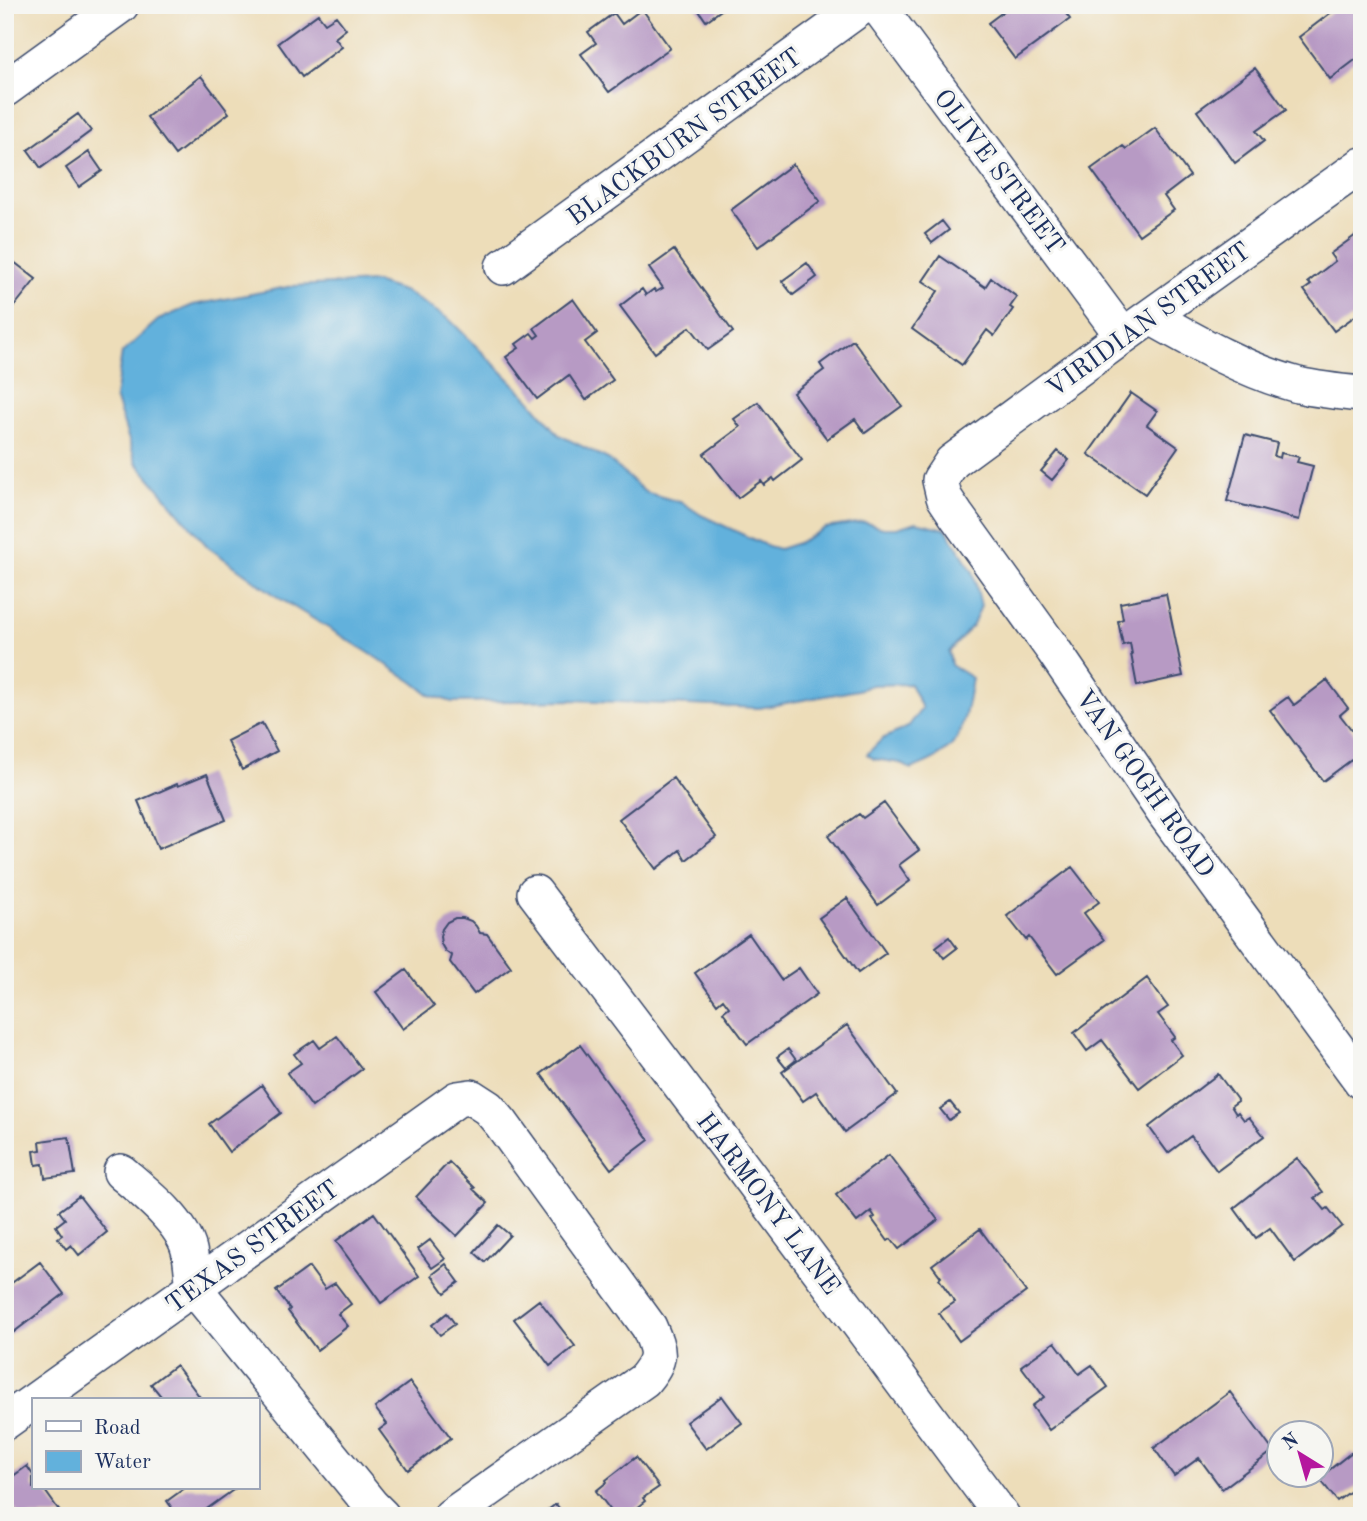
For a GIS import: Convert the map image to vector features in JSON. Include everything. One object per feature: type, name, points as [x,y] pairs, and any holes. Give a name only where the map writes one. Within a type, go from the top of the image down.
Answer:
[{"type":"street","points":[[5,89],[121,5]]},
{"type":"street","name":"BLACKBURN STREET","points":[[503,267],[864,5]]},
{"type":"street","name":"OLIVE STREET","points":[[877,5],[1137,327]]},
{"type":"street","name":"VIRIDIAN STREET","points":[[940,480],[952,461],[1362,165]]},
{"type":"street","points":[[1137,327],[1298,385],[1362,394]]},
{"type":"street","name":"VAN GOGH ROAD","points":[[940,480],[944,498],[1165,814],[1362,1082]]},
{"type":"street","name":"HARMONY LANE","points":[[535,892],[1002,1516]]},
{"type":"street","name":"TEXAS STREET","points":[[39,1398],[457,1099],[471,1097],[488,1108],[501,1123],[649,1327],[658,1347],[656,1366],[644,1380],[451,1516]]},
{"type":"street","points":[[121,1172],[162,1208],[182,1234],[188,1248],[194,1288],[382,1516]]},
{"type":"street","name":"TEXAS STREET","points":[[5,1422],[32,1403]]},
{"type":"water","points":[[375,282],[406,292],[450,320],[529,399],[559,435],[608,459],[645,492],[683,503],[701,515],[765,545],[779,549],[798,543],[825,528],[864,522],[883,528],[897,528],[916,522],[946,529],[973,572],[981,606],[973,625],[949,652],[951,665],[972,678],[965,715],[955,741],[937,757],[911,769],[900,763],[874,759],[867,754],[882,739],[908,727],[922,708],[910,684],[872,685],[858,690],[759,708],[571,700],[452,702],[430,695],[366,651],[279,598],[208,547],[136,462],[115,397],[122,353],[158,320],[193,305],[293,286]]},
{"type":"building","points":[[695,5],[728,5],[706,21]]},
{"type":"building","points":[[1012,5],[1059,5],[1070,19],[1015,59],[988,23]]},
{"type":"building","points":[[1341,5],[1362,5],[1362,60],[1359,57],[1330,79],[1299,37]]},
{"type":"building","points":[[642,9],[670,48],[609,92],[581,54],[596,43],[588,32],[614,13],[622,24]]},
{"type":"building","points":[[318,14],[325,23],[336,16],[346,29],[335,38],[342,47],[302,77],[278,43]]},
{"type":"building","points":[[1255,68],[1286,110],[1256,131],[1264,141],[1235,163],[1197,111]]},
{"type":"building","points":[[201,76],[229,113],[175,155],[147,117]]},
{"type":"building","points":[[78,114],[91,131],[41,168],[28,150]]},
{"type":"building","points":[[1155,128],[1190,176],[1164,196],[1174,210],[1139,235],[1091,169],[1123,146],[1126,149]]},
{"type":"building","points":[[89,152],[102,171],[79,187],[66,168]]},
{"type":"building","points":[[793,164],[820,201],[758,247],[731,210]]},
{"type":"building","points":[[942,221],[949,230],[932,243],[925,234]]},
{"type":"building","points":[[1356,235],[1362,242],[1362,311],[1334,331],[1304,290],[1311,285],[1308,282],[1335,261],[1330,254]]},
{"type":"building","points":[[674,250],[733,332],[708,350],[690,327],[655,353],[620,306],[642,289],[646,295],[654,289],[656,292],[663,288],[649,268]]},
{"type":"building","points":[[5,255],[36,279],[5,318]]},
{"type":"building","points":[[940,256],[985,287],[991,278],[1017,297],[1010,307],[1013,309],[994,336],[987,330],[962,365],[912,329],[938,291],[923,281]]},
{"type":"building","points":[[807,263],[817,277],[793,295],[782,281]]},
{"type":"building","points":[[573,299],[597,333],[585,342],[613,380],[586,400],[569,375],[537,399],[506,357],[519,348],[516,344],[531,333],[535,338],[539,335],[534,328]]},
{"type":"building","points":[[853,340],[902,406],[865,433],[855,419],[827,439],[793,393],[824,370],[820,364]]},
{"type":"building","points":[[1131,393],[1157,411],[1147,425],[1178,447],[1145,494],[1088,454]]},
{"type":"building","points":[[758,402],[802,460],[775,481],[773,478],[764,485],[761,481],[738,498],[704,454],[740,427],[734,419]]},
{"type":"building","points":[[1245,435],[1277,443],[1274,456],[1280,458],[1281,453],[1299,457],[1297,462],[1313,466],[1299,520],[1227,501]]},
{"type":"building","points":[[1058,451],[1069,460],[1052,480],[1041,471]]},
{"type":"building","points":[[1166,594],[1183,676],[1137,686],[1130,643],[1123,645],[1118,621],[1123,619],[1120,603]]},
{"type":"building","points":[[1327,680],[1348,708],[1340,715],[1362,743],[1362,752],[1323,781],[1270,710],[1288,697],[1294,705]]},
{"type":"building","points":[[262,723],[277,751],[242,770],[227,741]]},
{"type":"building","points":[[207,774],[226,820],[158,849],[138,801]]},
{"type":"building","points":[[673,778],[716,837],[686,860],[680,850],[656,869],[619,819]]},
{"type":"building","points":[[884,803],[919,850],[899,865],[910,881],[878,905],[828,836],[859,814],[863,818]]},
{"type":"building","points":[[1072,867],[1099,902],[1084,913],[1104,940],[1057,974],[1029,937],[1026,940],[1007,916]]},
{"type":"building","points":[[847,898],[886,953],[858,973],[819,918]]},
{"type":"building","points":[[455,918],[471,921],[480,933],[487,934],[511,967],[474,994],[450,962],[452,956],[441,944],[442,929],[447,922]]},
{"type":"building","points":[[749,934],[781,980],[799,968],[817,994],[747,1044],[723,1012],[729,1007],[723,999],[717,1004],[695,973]]},
{"type":"building","points":[[949,937],[957,948],[944,958],[936,947]]},
{"type":"building","points":[[406,970],[434,1006],[403,1029],[376,992]]},
{"type":"building","points":[[1147,978],[1168,1007],[1158,1014],[1175,1037],[1171,1040],[1182,1055],[1139,1088],[1102,1040],[1087,1051],[1074,1033]]},
{"type":"building","points":[[847,1025],[897,1094],[845,1132],[816,1092],[803,1101],[782,1072]]},
{"type":"building","points":[[337,1036],[362,1069],[312,1107],[287,1073],[301,1063],[294,1054],[314,1040],[320,1048]]},
{"type":"building","points":[[580,1045],[649,1140],[611,1169],[541,1074]]},
{"type":"building","points":[[788,1049],[796,1060],[786,1068],[777,1057]]},
{"type":"building","points":[[1218,1074],[1238,1101],[1231,1106],[1236,1114],[1238,1112],[1244,1120],[1249,1117],[1264,1136],[1217,1171],[1191,1136],[1168,1153],[1149,1127]]},
{"type":"building","points":[[262,1085],[281,1113],[229,1152],[209,1124]]},
{"type":"building","points":[[950,1102],[959,1113],[949,1120],[940,1109]]},
{"type":"building","points":[[69,1137],[75,1174],[45,1178],[43,1164],[36,1165],[34,1151],[41,1150],[40,1141]]},
{"type":"building","points":[[889,1155],[938,1220],[899,1249],[891,1239],[888,1241],[872,1219],[875,1217],[871,1211],[857,1222],[836,1195]]},
{"type":"building","points":[[1297,1158],[1323,1192],[1315,1198],[1325,1210],[1328,1208],[1342,1226],[1295,1262],[1270,1228],[1256,1238],[1234,1208]]},
{"type":"building","points":[[449,1162],[488,1203],[457,1236],[416,1197]]},
{"type":"building","points":[[79,1196],[107,1232],[79,1255],[71,1245],[66,1249],[58,1238],[62,1235],[56,1226],[65,1219],[59,1211]]},
{"type":"building","points":[[374,1213],[419,1276],[381,1303],[336,1241]]},
{"type":"building","points":[[498,1225],[510,1235],[485,1262],[474,1252]]},
{"type":"building","points":[[980,1229],[1026,1292],[959,1341],[939,1313],[955,1302],[932,1265]]},
{"type":"building","points":[[430,1240],[445,1259],[432,1268],[418,1249]]},
{"type":"building","points":[[40,1262],[64,1294],[10,1335],[5,1328],[5,1288]]},
{"type":"building","points":[[446,1264],[459,1282],[445,1293],[432,1275]]},
{"type":"building","points":[[309,1267],[325,1289],[335,1283],[351,1304],[338,1314],[348,1326],[317,1350],[276,1291]]},
{"type":"building","points":[[539,1300],[575,1346],[550,1366],[514,1319]]},
{"type":"building","points":[[447,1313],[455,1324],[440,1335],[432,1325]]},
{"type":"building","points":[[1055,1342],[1079,1374],[1092,1365],[1108,1387],[1049,1430],[1032,1406],[1044,1397],[1021,1366]]},
{"type":"building","points":[[176,1365],[201,1398],[162,1398],[151,1384]]},
{"type":"building","points":[[410,1382],[451,1438],[408,1470],[379,1430],[387,1424],[375,1408]]},
{"type":"building","points":[[1230,1392],[1266,1441],[1266,1456],[1222,1489],[1199,1458],[1174,1476],[1154,1448]]},
{"type":"building","points":[[722,1396],[742,1423],[706,1449],[686,1422]]},
{"type":"building","points":[[1352,1452],[1362,1464],[1362,1483],[1337,1501],[1328,1490],[1336,1490],[1336,1465]]},
{"type":"building","points":[[636,1457],[659,1487],[643,1498],[645,1501],[626,1516],[615,1516],[596,1491]]},
{"type":"building","points":[[27,1466],[32,1474],[32,1490],[44,1490],[63,1516],[20,1516],[5,1496],[5,1482]]},
{"type":"building","points":[[182,1490],[233,1490],[197,1516],[178,1516],[167,1501]]},
{"type":"building","points":[[556,1504],[565,1516],[540,1516]]}]
